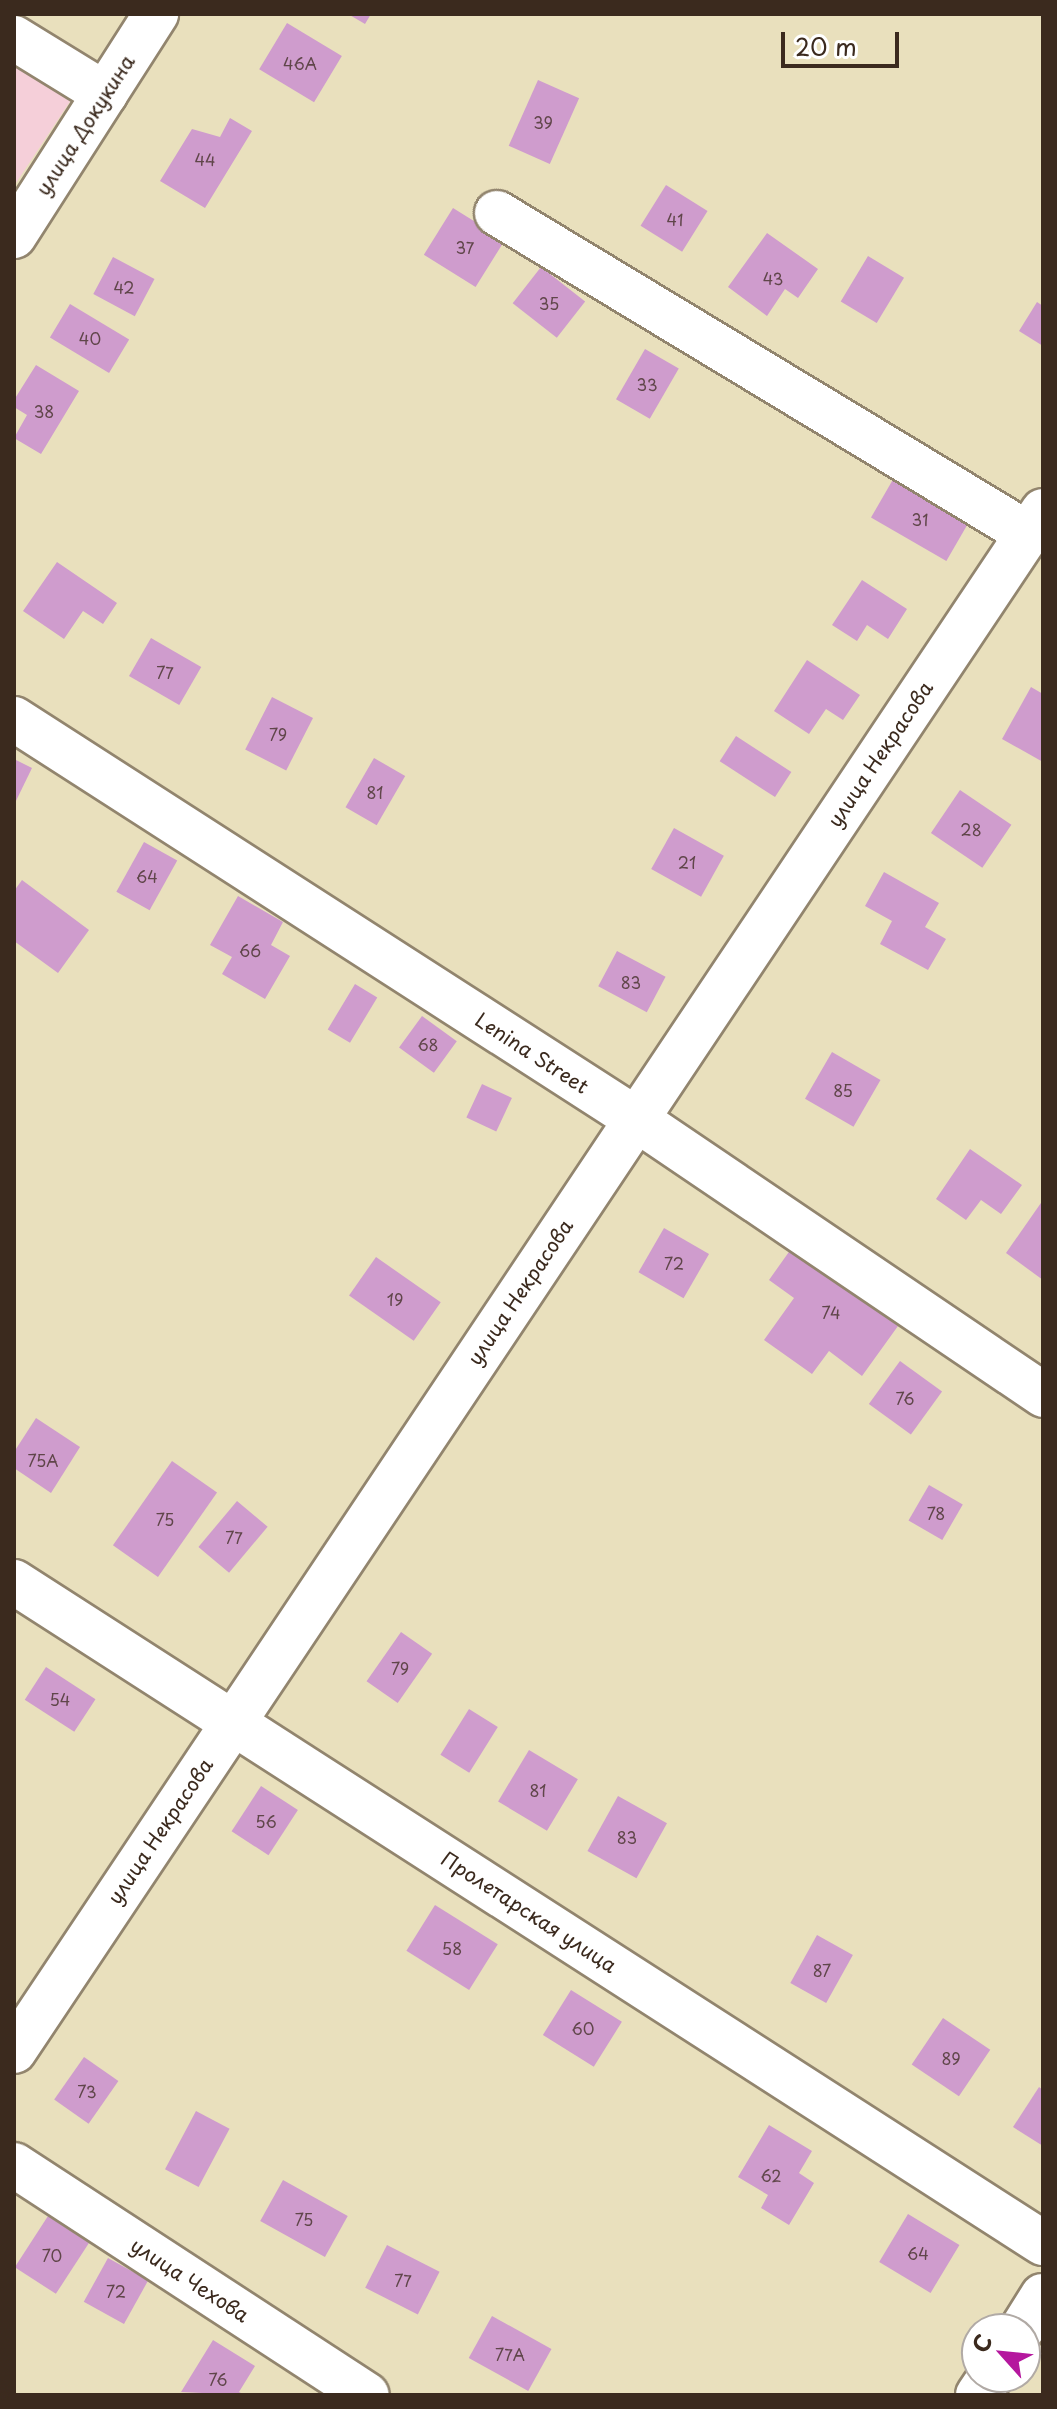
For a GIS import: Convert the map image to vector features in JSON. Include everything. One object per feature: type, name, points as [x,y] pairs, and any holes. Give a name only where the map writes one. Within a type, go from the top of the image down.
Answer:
[{"type":"street","name":"улица Докукина","points":[[14,236],[156,14]]},
{"type":"street","points":[[14,38],[105,94]]},
{"type":"street","name":"улица Некрасова","points":[[14,2051],[1035,522],[497,213]]},
{"type":"street","name":"Lenina Street","points":[[14,719],[636,1119],[1043,1395]]},
{"type":"street","name":"Пролетарская улица","points":[[14,1582],[1043,2243]]},
{"type":"street","name":"улица Чехова","points":[[14,2165],[367,2395]]},
{"type":"street","points":[[1032,2313],[1043,2296]]},
{"type":"shaded area","points":[[14,65],[71,100],[14,186]]},
{"type":"building","points":[[348,14],[371,14],[365,24]]},
{"type":"building","points":[[287,23],[342,56],[314,102],[259,69]]},
{"type":"building","points":[[538,80],[579,98],[550,164],[509,146]]},
{"type":"building","points":[[230,118],[252,131],[205,208],[160,181],[192,129],[220,137]]},
{"type":"building","points":[[666,185],[708,211],[682,252],[641,226]]},
{"type":"building","points":[[453,208],[505,240],[476,287],[424,255]]},
{"type":"building","points":[[767,233],[818,269],[798,298],[785,289],[767,316],[728,287]]},
{"type":"building","points":[[868,256],[904,278],[877,323],[841,301]]},
{"type":"building","points":[[113,257],[154,279],[135,316],[93,294]]},
{"type":"building","points":[[541,267],[585,301],[557,338],[513,303]]},
{"type":"building","points":[[1037,302],[1043,306],[1043,346],[1019,331]]},
{"type":"building","points":[[70,304],[129,340],[109,373],[50,337]]},
{"type":"building","points":[[645,349],[679,368],[650,419],[616,399]]},
{"type":"building","points":[[36,365],[79,391],[41,454],[14,438],[27,415],[14,407],[14,400]]},
{"type":"building","points":[[895,476],[970,520],[946,561],[871,518]]},
{"type":"building","points":[[57,562],[117,603],[103,624],[83,611],[64,639],[23,611]]},
{"type":"building","points":[[862,580],[907,609],[888,639],[867,625],[857,641],[832,625]]},
{"type":"building","points":[[151,638],[201,667],[179,705],[129,676]]},
{"type":"building","points":[[807,660],[860,695],[843,720],[826,709],[809,734],[774,711]]},
{"type":"building","points":[[1031,687],[1043,694],[1043,762],[1002,739]]},
{"type":"building","points":[[272,697],[313,718],[286,770],[245,750]]},
{"type":"building","points":[[736,736],[791,772],[775,797],[720,761]]},
{"type":"building","points":[[374,758],[405,776],[377,825],[346,807]]},
{"type":"building","points":[[14,759],[32,768],[14,805]]},
{"type":"building","points":[[960,790],[1011,825],[982,868],[931,833]]},
{"type":"building","points":[[674,828],[724,856],[701,897],[651,869]]},
{"type":"building","points":[[144,842],[177,860],[150,910],[116,892]]},
{"type":"building","points":[[884,872],[939,903],[925,927],[946,939],[928,970],[880,944],[892,921],[865,906]]},
{"type":"building","points":[[22,880],[89,930],[58,973],[14,941],[14,891]]},
{"type":"building","points":[[238,896],[283,922],[271,945],[290,956],[265,999],[222,974],[232,957],[210,945]]},
{"type":"building","points":[[617,951],[666,977],[647,1012],[598,986]]},
{"type":"building","points":[[355,984],[377,997],[350,1043],[328,1029]]},
{"type":"building","points":[[422,1016],[457,1041],[434,1073],[399,1048]]},
{"type":"building","points":[[832,1052],[880,1080],[853,1127],[805,1099]]},
{"type":"building","points":[[482,1084],[512,1098],[496,1131],[466,1118]]},
{"type":"building","points":[[970,1149],[1022,1185],[1001,1214],[981,1200],[966,1220],[936,1199]]},
{"type":"building","points":[[1043,1200],[1043,1280],[1006,1253]]},
{"type":"building","points":[[664,1228],[709,1254],[684,1298],[638,1272]]},
{"type":"building","points":[[791,1249],[898,1326],[862,1376],[829,1351],[812,1374],[764,1340],[794,1298],[769,1280]]},
{"type":"building","points":[[376,1257],[441,1302],[414,1341],[349,1296]]},
{"type":"building","points":[[900,1361],[942,1392],[911,1434],[869,1404]]},
{"type":"building","points":[[36,1418],[80,1447],[51,1493],[14,1468],[14,1452]]},
{"type":"building","points":[[172,1461],[217,1493],[158,1577],[113,1545]]},
{"type":"building","points":[[929,1485],[963,1504],[942,1540],[908,1521]]},
{"type":"building","points":[[237,1501],[268,1527],[229,1573],[198,1547]]},
{"type":"building","points":[[401,1632],[432,1654],[398,1703],[367,1681]]},
{"type":"building","points":[[46,1667],[95,1699],[74,1732],[25,1700]]},
{"type":"building","points":[[469,1709],[498,1727],[469,1773],[440,1755]]},
{"type":"building","points":[[529,1750],[578,1779],[547,1831],[498,1801]]},
{"type":"building","points":[[261,1786],[298,1810],[268,1855],[232,1831]]},
{"type":"building","points":[[618,1796],[667,1823],[636,1878],[587,1851]]},
{"type":"building","points":[[435,1905],[498,1944],[469,1990],[406,1951]]},
{"type":"building","points":[[817,1935],[853,1955],[826,2003],[790,1983]]},
{"type":"building","points":[[571,1990],[622,2022],[594,2067],[543,2035]]},
{"type":"building","points":[[943,2018],[990,2050],[959,2096],[912,2064]]},
{"type":"building","points":[[84,2057],[118,2081],[89,2124],[54,2100]]},
{"type":"building","points":[[1039,2087],[1043,2090],[1043,2146],[1013,2127]]},
{"type":"building","points":[[196,2111],[230,2129],[199,2187],[165,2169]]},
{"type":"building","points":[[769,2125],[812,2151],[799,2173],[814,2183],[789,2225],[761,2208],[768,2195],[738,2177]]},
{"type":"building","points":[[283,2180],[348,2216],[325,2257],[260,2221]]},
{"type":"building","points":[[908,2214],[959,2245],[931,2293],[879,2262]]},
{"type":"building","points":[[48,2216],[89,2243],[56,2294],[15,2267]]},
{"type":"building","points":[[387,2245],[440,2272],[418,2315],[365,2288]]},
{"type":"building","points":[[108,2258],[148,2280],[124,2324],[84,2302]]},
{"type":"building","points":[[492,2316],[551,2349],[528,2391],[469,2358]]},
{"type":"building","points":[[213,2340],[255,2366],[239,2392],[245,2395],[181,2392]]}]
